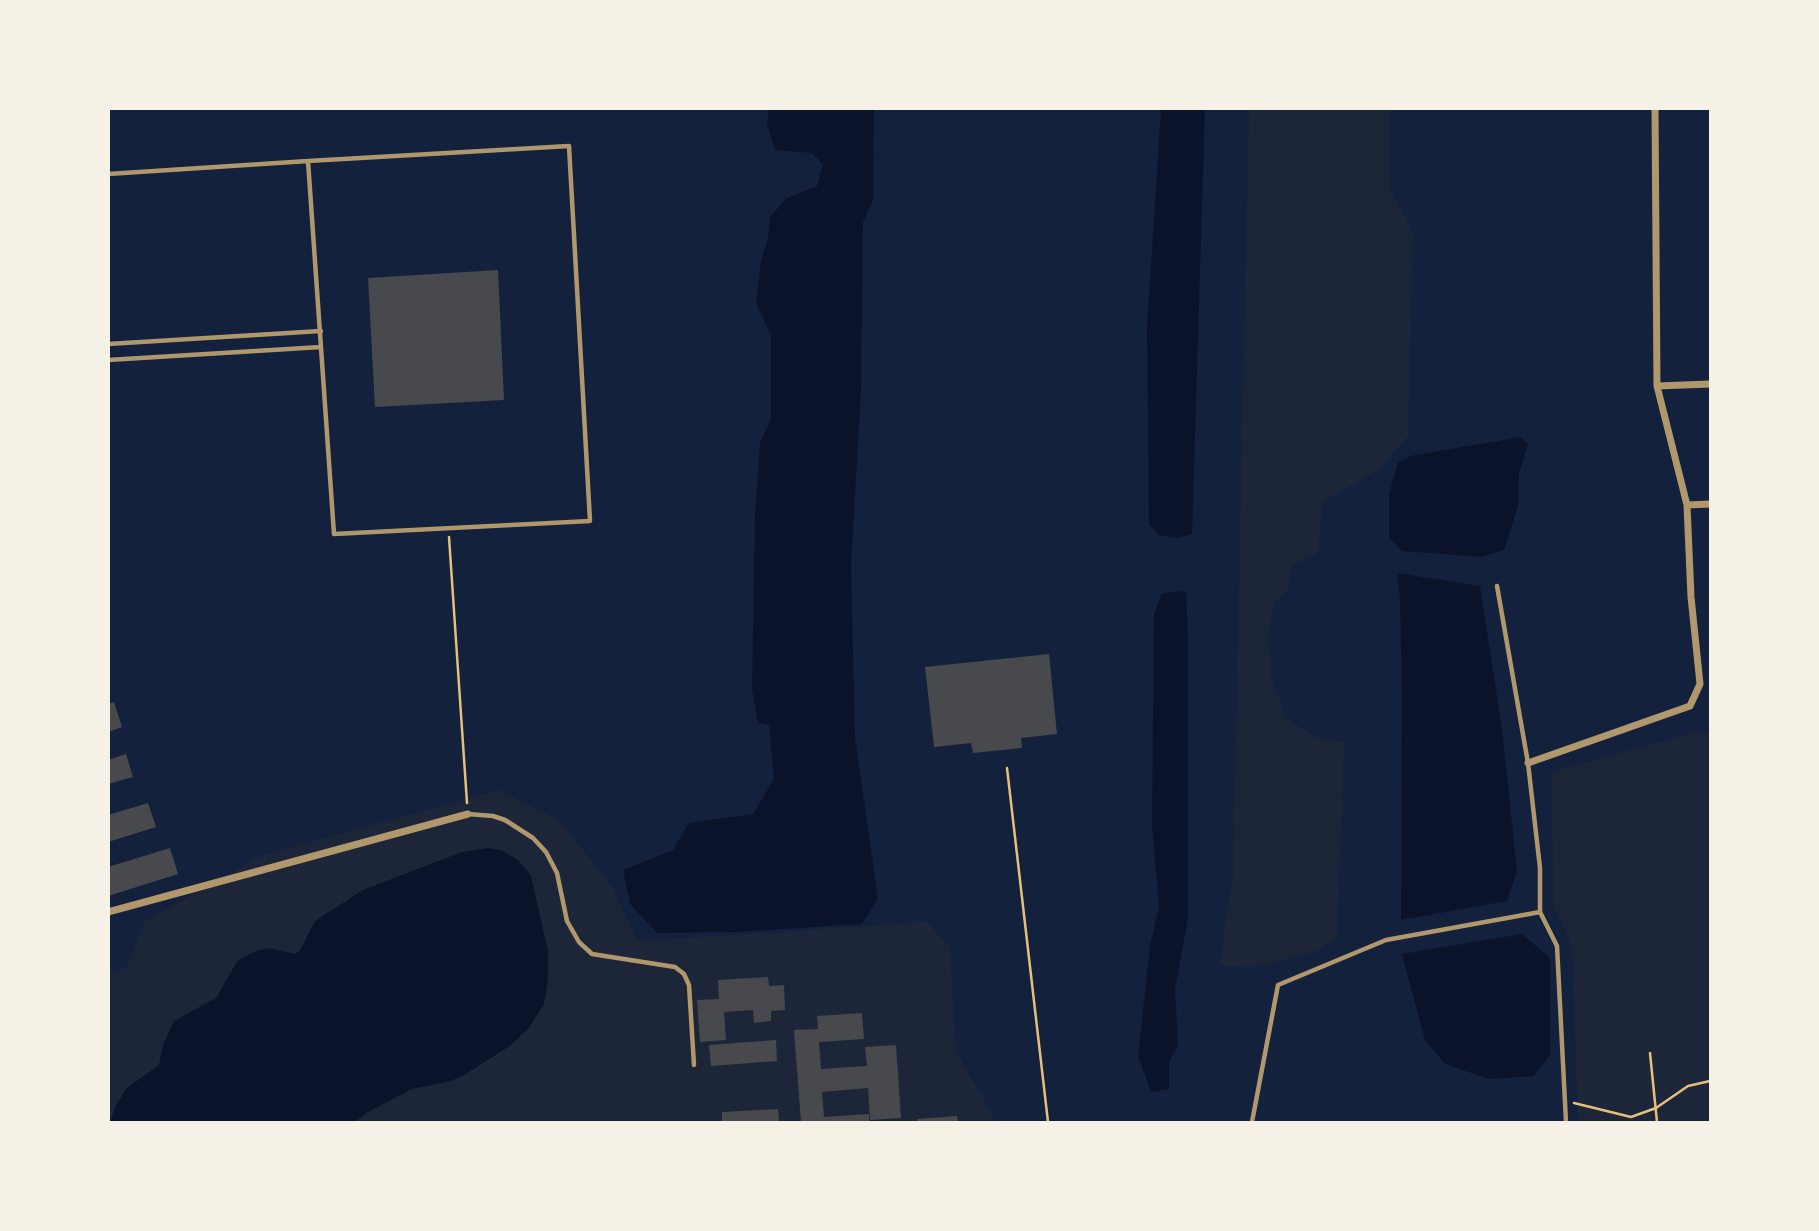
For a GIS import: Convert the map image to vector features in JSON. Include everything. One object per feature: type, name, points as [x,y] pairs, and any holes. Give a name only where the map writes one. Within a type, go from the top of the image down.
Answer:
[{"type":"street","points":[[1528,763],[1690,706],[1700,684],[1691,597],[1687,505],[1657,386],[1655,108]]},
{"type":"street","points":[[1657,386],[1710,384]]},
{"type":"street","points":[[1687,505],[1710,503]]},
{"type":"street","points":[[1700,684],[1710,683]]},
{"type":"street","points":[[108,912],[468,814]]},
{"type":"lane","points":[[108,174],[569,146],[590,521],[334,534],[308,162]]},
{"type":"lane","points":[[108,344],[321,331]]},
{"type":"lane","points":[[108,360],[321,347]]},
{"type":"lane","points":[[1497,586],[1528,763],[1540,867],[1540,912],[1557,946],[1566,1122]]},
{"type":"lane","points":[[468,814],[505,820],[533,838],[546,852],[557,873],[567,920],[579,942],[592,954],[675,967],[684,974],[689,985],[694,1065]]},
{"type":"lane","points":[[1252,1122],[1278,985],[1386,940],[1540,912]]},
{"type":"path","points":[[448,527],[468,814]]},
{"type":"path","points":[[1007,768],[1048,1122]]},
{"type":"path","points":[[1650,1053],[1657,1122]]},
{"type":"path","points":[[1564,1100],[1631,1117],[1656,1108],[1688,1086],[1710,1081]]},
{"type":"shaded area","points":[[769,108],[874,109],[873,200],[863,222],[861,389],[851,566],[855,737],[878,899],[862,924],[736,932],[657,933],[630,904],[623,870],[673,850],[689,823],[753,814],[774,779],[769,725],[758,723],[752,690],[755,514],[760,443],[771,419],[771,335],[756,303],[770,217],[787,198],[817,186],[823,165],[812,153],[775,150],[767,125]]},
{"type":"shaded area","points":[[1161,109],[1205,109],[1192,534],[1178,538],[1159,535],[1149,524],[1147,327]]},
{"type":"shaded area","points":[[1249,109],[1389,109],[1389,186],[1413,233],[1408,436],[1378,470],[1323,501],[1317,554],[1292,565],[1287,591],[1275,602],[1268,633],[1271,677],[1286,718],[1315,737],[1344,742],[1337,938],[1316,951],[1264,965],[1219,966],[1233,878]]},
{"type":"shaded area","points":[[1521,437],[1528,444],[1519,473],[1518,506],[1504,550],[1482,557],[1402,551],[1389,538],[1389,494],[1398,463],[1410,456]]},
{"type":"shaded area","points":[[1397,573],[1480,586],[1502,729],[1517,871],[1507,901],[1401,920],[1402,699]]},
{"type":"shaded area","points":[[1186,591],[1188,919],[1175,989],[1178,1045],[1169,1062],[1169,1089],[1151,1092],[1138,1056],[1150,946],[1159,907],[1152,825],[1154,614],[1162,593]]},
{"type":"shaded area","points":[[1695,732],[1710,735],[1710,1122],[1578,1122],[1572,945],[1553,905],[1552,772]]},
{"type":"shaded area","points":[[499,790],[559,820],[611,885],[638,941],[927,922],[950,948],[956,1051],[996,1122],[109,1122],[109,974],[127,967],[145,921],[263,855]]},
{"type":"shaded area","points":[[488,848],[501,850],[519,861],[531,876],[548,951],[544,1004],[529,1028],[510,1046],[464,1075],[451,1081],[412,1089],[368,1112],[355,1122],[110,1122],[116,1105],[127,1088],[159,1065],[163,1045],[174,1021],[216,998],[238,960],[269,948],[295,954],[300,950],[315,921],[363,890],[462,852]]},
{"type":"shaded area","points":[[1522,934],[1550,958],[1550,1055],[1534,1076],[1489,1079],[1445,1064],[1425,1040],[1402,954]]},
{"type":"building","points":[[498,270],[504,400],[375,407],[368,278]]},
{"type":"building","points":[[1049,654],[1057,734],[1021,738],[1022,748],[973,753],[971,743],[934,747],[925,667]]},
{"type":"building","points":[[114,702],[122,727],[108,732],[108,704]]},
{"type":"building","points":[[126,754],[133,777],[108,784],[108,760]]},
{"type":"building","points":[[148,803],[156,827],[108,842],[108,815]]},
{"type":"building","points":[[170,848],[178,874],[108,896],[108,867]]},
{"type":"building","points":[[768,977],[769,986],[784,985],[785,1010],[771,1011],[771,1021],[754,1023],[753,1010],[724,1012],[726,1040],[700,1042],[697,1000],[719,999],[718,980]]},
{"type":"building","points":[[862,1013],[864,1039],[819,1042],[821,1069],[867,1066],[865,1047],[896,1045],[901,1118],[870,1120],[868,1088],[822,1092],[824,1117],[869,1114],[869,1122],[801,1122],[794,1030],[818,1029],[817,1016]]},
{"type":"building","points":[[776,1040],[777,1061],[711,1066],[709,1045]]},
{"type":"building","points":[[778,1109],[779,1122],[722,1122],[722,1112]]},
{"type":"building","points":[[957,1116],[958,1122],[917,1122],[917,1119]]}]
